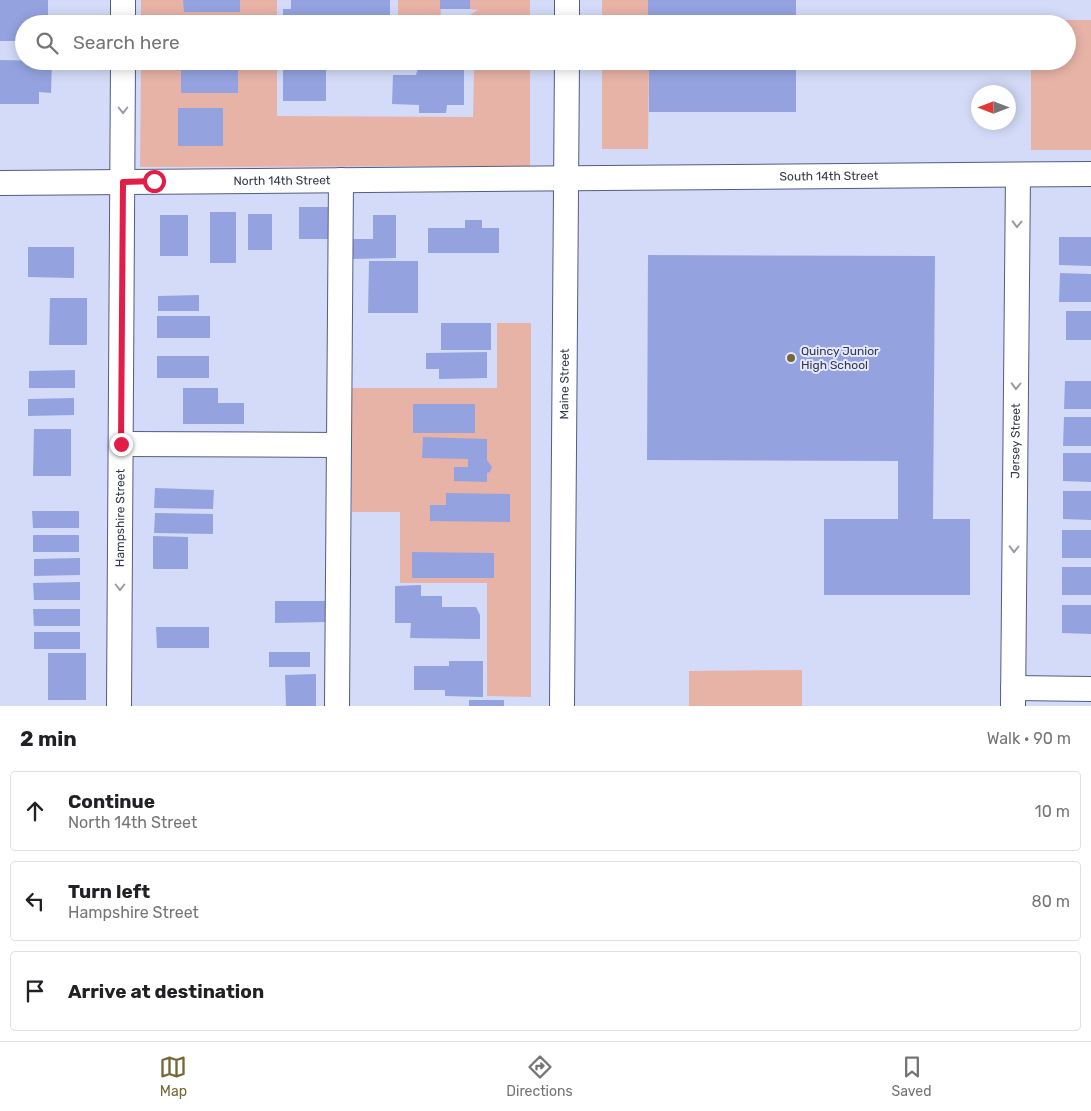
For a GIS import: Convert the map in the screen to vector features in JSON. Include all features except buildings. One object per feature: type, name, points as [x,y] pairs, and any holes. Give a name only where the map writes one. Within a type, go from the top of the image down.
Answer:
[{"type":"street","points":[[123,0],[123,15]]},
{"type":"street","points":[[567,15],[568,0]]},
{"type":"street","name":"Hampshire Street","points":[[119,706],[123,70]]},
{"type":"street","name":"Maine Street","points":[[562,706],[567,70]]},
{"type":"street","name":"South 14th Street","points":[[566,177],[1091,174]]},
{"type":"street","name":"Jersey Street","points":[[1013,697],[1018,175]]},
{"type":"street","name":"North 14th Street","points":[[0,182],[566,177]]},
{"type":"street","points":[[337,706],[341,180]]},
{"type":"street","points":[[121,444],[339,445]]},
{"type":"street","points":[[1013,697],[1091,689]]},
{"type":"shaded area","points":[[141,0],[277,0],[277,15],[141,15]]},
{"type":"shaded area","points":[[398,0],[440,0],[441,15],[398,15]]},
{"type":"shaded area","points":[[470,0],[530,0],[530,15],[470,15],[478,10],[470,9]]},
{"type":"shaded area","points":[[602,0],[648,0],[648,15],[602,15]]},
{"type":"shaded area","points":[[1076,20],[1091,20],[1091,150],[1031,150],[1031,70],[1076,70]]},
{"type":"shaded area","points":[[141,70],[277,70],[277,116],[473,117],[474,70],[530,70],[530,166],[140,167]]},
{"type":"shaded area","points":[[602,70],[649,70],[648,149],[602,149]]},
{"type":"shaded area","points":[[497,323],[531,323],[531,697],[487,696],[487,583],[400,583],[400,512],[352,512],[352,388],[497,388]]},
{"type":"shaded area","points":[[802,670],[802,706],[689,706],[689,671]]},
{"type":"place","name":"Quincy Junior High School","points":[[791,358]]},
{"type":"route","points":[[121,444],[123,182],[154,181]]}]
